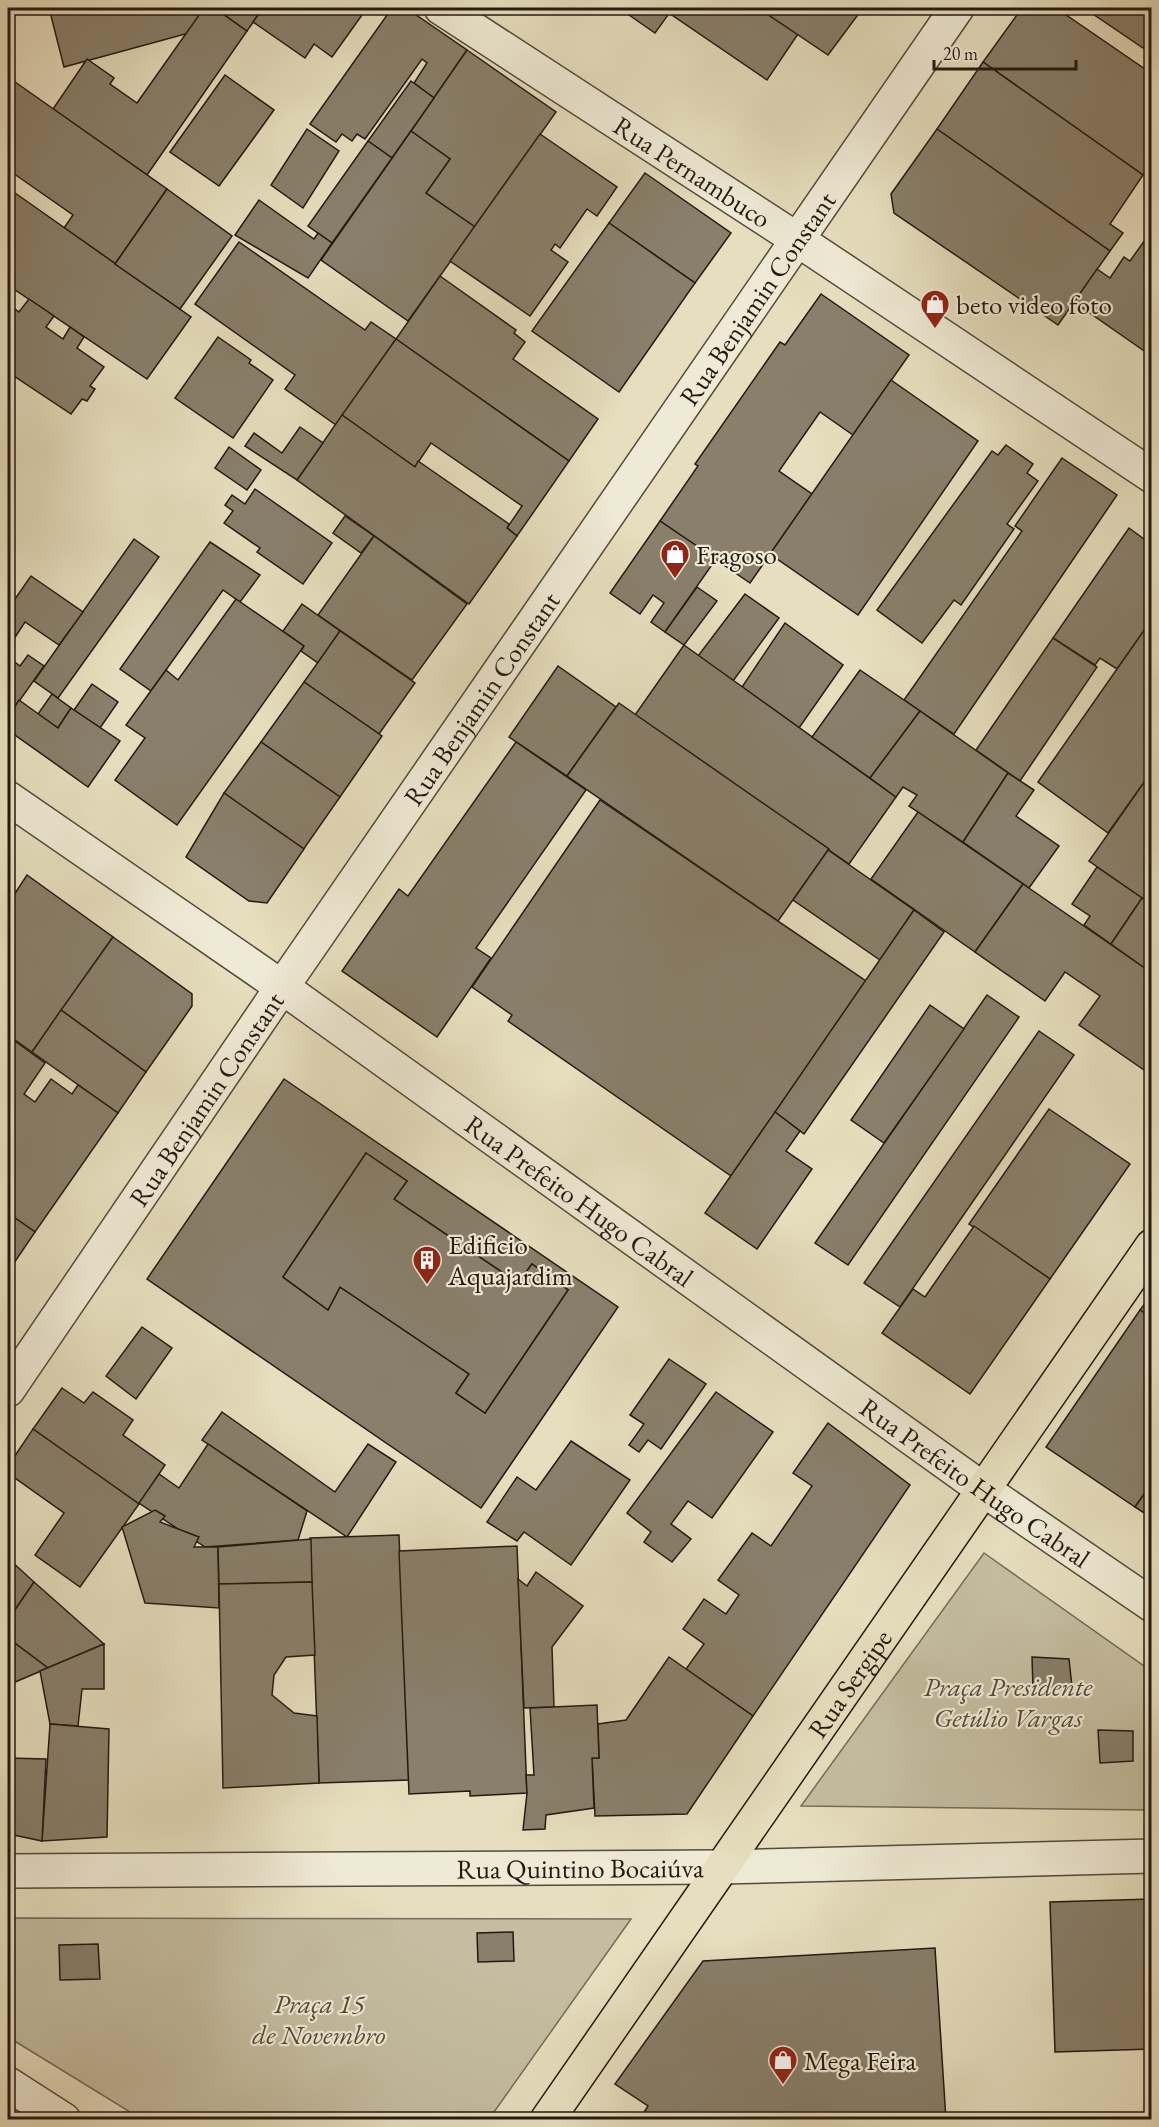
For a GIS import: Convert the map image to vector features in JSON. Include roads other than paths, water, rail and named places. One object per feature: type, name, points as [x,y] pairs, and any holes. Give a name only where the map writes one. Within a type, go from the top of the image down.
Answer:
[{"type":"main road","name":"Rua Sergipe","points":[[548,2120],[720,1867],[1152,1246]]},
{"type":"street","name":"Rua Pernambuco","points":[[441,8],[798,240],[1152,477]]},
{"type":"street","name":"Rua Benjamin Constant","points":[[8,1390],[282,987],[957,8]]},
{"type":"street","name":"Rua Prefeito Hugo Cabral","points":[[8,798],[282,987],[984,1490],[1152,1605]]},
{"type":"street","name":"Rua Quintino Bocaiúva","points":[[8,1871],[720,1867],[1152,1856]]},
{"type":"street","points":[[8,2084],[64,2120]]},
{"type":"place","name":"beto video foto","points":[[935,330]]},
{"type":"place","name":"Fragoso","points":[[675,580]]},
{"type":"place","name":"Edificio Aquajardim","points":[[427,1286]]},
{"type":"place","name":"Mega Feira","points":[[783,2086]]},
{"type":"park label","name":"Praça Presidente Getúlio Vargas","points":[[1008,1702]]},
{"type":"park label","name":"Praça 15 de Novembro","points":[[319,2018]]}]
